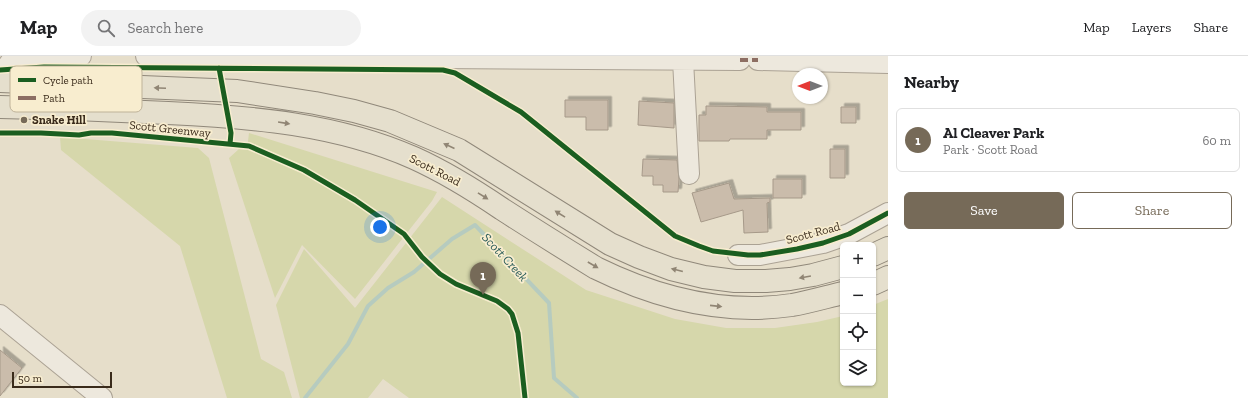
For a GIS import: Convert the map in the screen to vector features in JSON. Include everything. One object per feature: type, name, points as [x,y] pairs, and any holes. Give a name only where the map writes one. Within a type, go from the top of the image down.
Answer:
[{"type":"main road","points":[[0,81],[10,81]]},
{"type":"main road","points":[[142,87],[237,91],[354,111],[390,121],[459,150],[610,244],[671,269],[704,277],[766,281],[813,275],[840,268]]},
{"type":"main road","name":"Scott Road","points":[[0,107],[10,107]]},
{"type":"main road","name":"Scott Road","points":[[142,111],[245,118],[314,127],[382,145],[415,158],[479,193],[596,268],[616,278],[686,301],[749,308],[792,305],[840,294]]},
{"type":"main road","points":[[876,254],[888,248]]},
{"type":"main road","points":[[876,283],[888,277]]},
{"type":"street","points":[[0,76],[14,57],[81,56]]},
{"type":"street","points":[[146,56],[587,58],[683,60],[860,59],[888,63]]},
{"type":"street","points":[[683,60],[689,174]]},
{"type":"street","name":"Scott Road","points":[[738,255],[764,255],[823,243],[849,234],[888,213]]},
{"type":"street","points":[[0,315],[102,398]]},
{"type":"green space","points":[[249,133],[437,192],[432,201],[355,299],[302,245],[275,298],[229,158],[239,149],[247,150]]},
{"type":"green space","points":[[60,137],[198,148],[209,158],[261,359],[284,372],[292,398],[227,398],[180,246],[61,150]]},
{"type":"green space","points":[[442,197],[586,290],[675,319],[726,328],[775,328],[817,322],[840,317],[840,386],[876,386],[876,304],[888,299],[888,398],[409,398],[383,379],[368,398],[300,398],[276,305],[304,249],[355,308]]},
{"type":"building","points":[[565,100],[608,100],[608,130],[586,130],[586,117],[565,117]]},
{"type":"building","points":[[639,101],[674,103],[674,128],[638,125]]},
{"type":"building","points":[[706,106],[767,107],[767,112],[801,112],[801,130],[767,130],[767,139],[699,141],[699,115],[706,115]]},
{"type":"building","points":[[841,107],[856,107],[856,123],[841,123]]},
{"type":"building","points":[[830,149],[845,149],[845,178],[830,178]]},
{"type":"building","points":[[643,159],[677,160],[679,179],[678,192],[663,192],[663,185],[653,185],[653,176],[642,176]]},
{"type":"building","points":[[773,179],[802,179],[802,198],[773,198]]},
{"type":"building","points":[[729,183],[734,199],[770,198],[770,202],[767,203],[768,232],[744,233],[743,210],[701,222],[692,193]]},
{"type":"building","points":[[0,350],[22,368],[0,396]]},
{"type":"waterway","name":"Scott Creek","points":[[305,398],[348,344],[368,306],[388,288],[414,272],[452,239],[475,225],[549,303],[554,378],[577,398]]},
{"type":"marked path","points":[[740,60],[758,60]]},
{"type":"cycle path","points":[[142,68],[443,70],[455,73],[521,112],[675,236],[713,251],[760,255],[797,249],[823,243],[849,234],[888,213]]},
{"type":"cycle path","points":[[219,68],[231,133],[230,144]]},
{"type":"cycle path","points":[[0,70],[10,69]]},
{"type":"cycle path","name":"Scott Greenway","points":[[0,133],[79,135],[91,133],[112,133],[249,146],[304,170],[355,200],[404,234],[422,257],[440,274],[456,284],[497,301],[508,309],[512,314],[518,333],[525,398]]},
{"type":"place","name":"Snake Hill","points":[[24,120]]},
{"type":"place","name":"Al Cleaver Park","points":[[483,295]]}]
